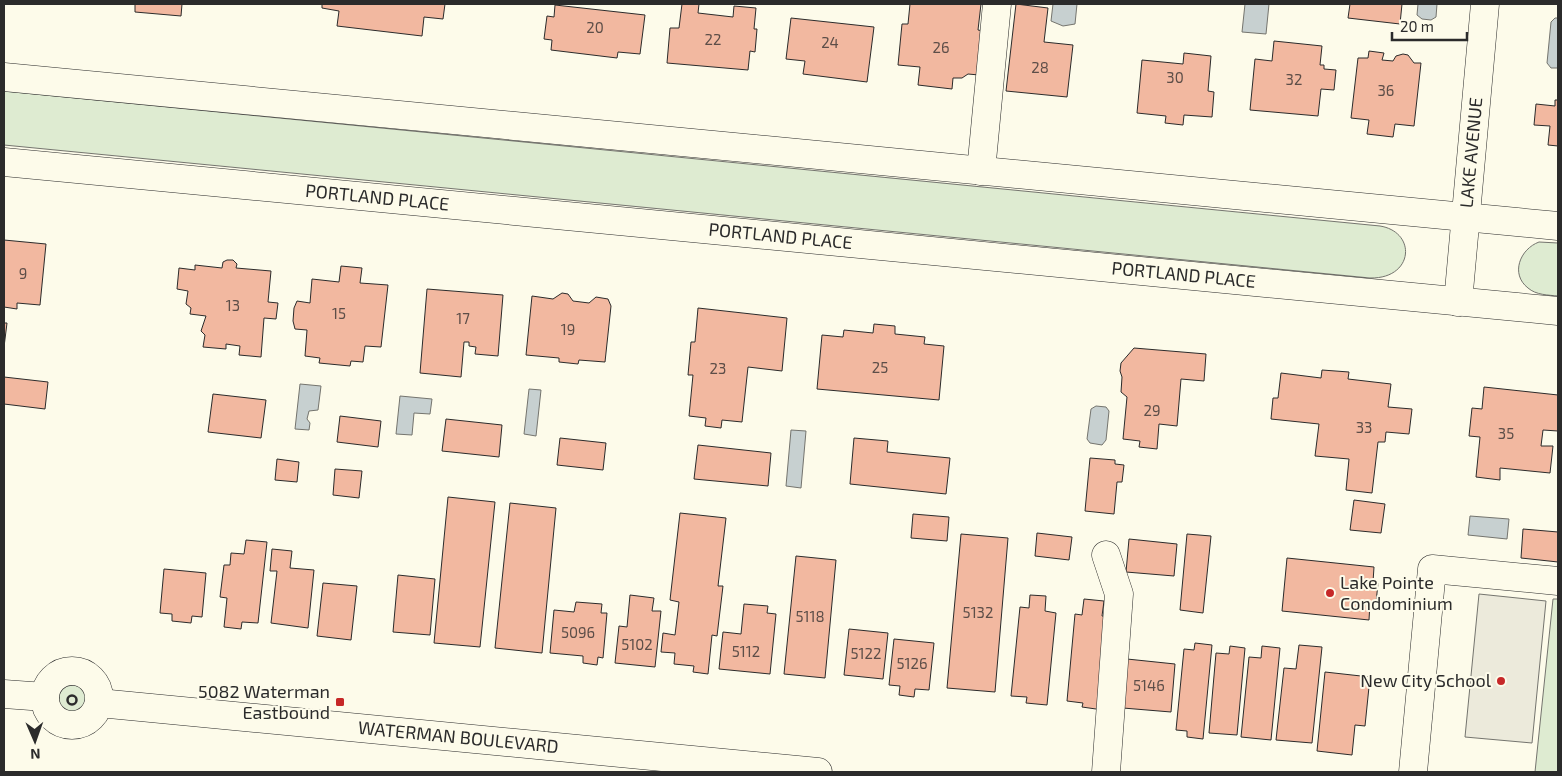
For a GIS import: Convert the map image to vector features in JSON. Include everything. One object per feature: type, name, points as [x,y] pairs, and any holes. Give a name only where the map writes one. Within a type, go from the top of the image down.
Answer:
[{"type":"street","points":[[981,170],[997,4]]},
{"type":"street","name":"LAKE AVENUE","points":[[1458,302],[1485,4]]},
{"type":"street","points":[[4,77],[1558,226]]},
{"type":"street","name":"PORTLAND PLACE","points":[[4,162],[1558,311]]},
{"type":"street","points":[[1106,555],[1119,594],[1106,772]]},
{"type":"street","points":[[1413,772],[1432,569],[1558,581]]},
{"type":"street","points":[[75,671],[83,673],[96,685],[99,703],[91,718],[74,726],[57,721],[50,715],[45,698],[51,681],[66,672],[75,671]]},
{"type":"street","points":[[4,694],[45,698]]},
{"type":"street","name":"WATERMAN BOULEVARD","points":[[99,703],[818,772]]},
{"type":"green space","points":[[4,91],[1380,226],[1392,230],[1400,237],[1405,245],[1405,255],[1402,264],[1395,271],[1385,276],[1370,278],[4,145]]},
{"type":"green space","points":[[1539,242],[1558,243],[1558,296],[1542,294],[1531,290],[1519,276],[1522,256],[1532,245]]},
{"type":"green space","points":[[1553,599],[1558,599],[1558,772],[1535,772]]},
{"type":"green space","points":[[73,685],[84,689],[88,700],[84,711],[73,715],[62,711],[58,700],[62,689]]},
{"type":"shaded area","points":[[1053,4],[1077,4],[1075,24],[1063,26],[1051,21]]},
{"type":"shaded area","points":[[1245,4],[1269,4],[1266,34],[1242,32]]},
{"type":"shaded area","points":[[1418,4],[1437,4],[1436,17],[1431,20],[1422,19],[1417,15]]},
{"type":"shaded area","points":[[1558,18],[1558,68],[1551,68],[1547,63],[1551,22]]},
{"type":"shaded area","points":[[300,384],[321,386],[318,410],[309,411],[307,419],[310,423],[309,430],[295,429]]},
{"type":"shaded area","points":[[529,389],[541,390],[536,436],[524,434]]},
{"type":"shaded area","points":[[400,396],[432,399],[430,414],[414,413],[412,435],[396,434]]},
{"type":"shaded area","points":[[1096,406],[1106,407],[1109,411],[1106,440],[1102,445],[1090,443],[1087,439],[1091,409]]},
{"type":"shaded area","points":[[791,430],[806,431],[801,488],[786,486]]},
{"type":"shaded area","points":[[1470,516],[1509,519],[1507,539],[1468,535]]},
{"type":"shaded area","points":[[1479,594],[1546,601],[1532,743],[1465,737]]},
{"type":"building","points":[[135,4],[182,4],[181,16],[135,12]]},
{"type":"building","points":[[322,4],[445,4],[443,19],[424,17],[422,36],[337,26],[339,11],[322,8]]},
{"type":"building","points":[[682,4],[699,4],[698,13],[733,17],[734,6],[756,8],[754,29],[757,29],[755,52],[750,51],[748,70],[667,63],[670,28],[679,28]]},
{"type":"building","points":[[910,4],[981,4],[978,30],[984,31],[979,75],[968,74],[962,78],[953,78],[952,89],[918,85],[920,67],[898,65],[902,24],[908,24]]},
{"type":"building","points":[[1016,4],[1048,8],[1044,42],[1073,45],[1067,97],[1006,91]]},
{"type":"building","points":[[1350,4],[1402,4],[1400,24],[1348,18]]},
{"type":"building","points":[[555,5],[645,15],[640,54],[618,52],[617,58],[551,50],[552,40],[544,39],[547,16],[554,17]]},
{"type":"building","points":[[791,18],[874,27],[867,82],[803,74],[805,61],[786,59]]},
{"type":"building","points":[[1274,41],[1322,46],[1320,65],[1324,65],[1324,69],[1336,70],[1334,90],[1321,89],[1318,116],[1250,110],[1255,59],[1272,61]]},
{"type":"building","points":[[1369,51],[1384,53],[1382,60],[1393,61],[1396,56],[1403,54],[1408,55],[1414,63],[1421,63],[1414,126],[1395,124],[1393,137],[1367,134],[1369,120],[1351,118],[1358,58],[1368,58]]},
{"type":"building","points":[[1184,53],[1211,56],[1208,91],[1214,92],[1212,117],[1184,115],[1183,125],[1165,123],[1166,116],[1137,113],[1142,60],[1183,64]]},
{"type":"building","points":[[1555,100],[1558,100],[1558,146],[1548,145],[1550,126],[1534,125],[1536,104],[1555,106]]},
{"type":"building","points":[[4,240],[46,244],[40,305],[17,303],[17,309],[4,307]]},
{"type":"building","points":[[233,260],[237,264],[236,268],[271,271],[268,302],[278,303],[276,319],[264,318],[261,357],[239,355],[240,346],[226,344],[226,349],[203,347],[205,335],[201,331],[206,316],[190,314],[191,308],[186,304],[188,291],[177,289],[179,268],[195,270],[195,265],[222,268],[223,262]]},
{"type":"building","points":[[341,266],[362,268],[360,283],[388,285],[381,347],[365,346],[363,362],[351,361],[350,366],[319,363],[320,358],[305,356],[307,330],[295,329],[293,321],[294,308],[297,301],[310,303],[312,279],[339,282]]},
{"type":"building","points":[[427,289],[503,295],[498,356],[475,354],[476,347],[469,346],[469,342],[464,342],[461,377],[420,373]]},
{"type":"building","points":[[562,293],[568,294],[573,301],[589,303],[596,297],[608,299],[611,306],[605,362],[579,360],[578,364],[559,362],[559,358],[526,355],[532,296],[553,299]]},
{"type":"building","points":[[698,308],[787,318],[782,371],[748,367],[742,422],[722,420],[721,428],[705,426],[706,418],[689,416],[693,375],[688,375],[691,342],[695,342]]},
{"type":"building","points":[[4,323],[7,323],[4,347]]},
{"type":"building","points":[[874,324],[895,326],[895,334],[925,337],[924,344],[944,346],[939,400],[817,389],[822,335],[843,337],[844,330],[873,333]]},
{"type":"building","points":[[1134,348],[1206,354],[1204,381],[1181,379],[1177,426],[1159,424],[1157,449],[1139,447],[1140,441],[1123,439],[1127,397],[1121,392],[1122,377],[1120,371],[1121,363]]},
{"type":"building","points":[[1322,370],[1349,372],[1348,379],[1391,384],[1388,407],[1412,409],[1409,434],[1386,432],[1385,442],[1378,442],[1372,493],[1346,490],[1349,459],[1315,456],[1319,424],[1271,419],[1273,398],[1278,398],[1281,373],[1321,378]]},
{"type":"building","points":[[4,377],[48,382],[45,409],[4,404]]},
{"type":"building","points":[[1484,387],[1558,395],[1558,431],[1543,430],[1541,446],[1553,446],[1550,473],[1500,468],[1500,480],[1476,477],[1480,437],[1469,436],[1472,408],[1482,409]]},
{"type":"building","points":[[213,394],[266,400],[261,438],[208,432]]},
{"type":"building","points":[[340,416],[381,421],[378,447],[337,442]]},
{"type":"building","points":[[446,419],[502,425],[499,457],[442,451]]},
{"type":"building","points":[[560,438],[606,443],[603,470],[557,465]]},
{"type":"building","points":[[854,438],[888,441],[887,452],[950,458],[946,494],[850,484]]},
{"type":"building","points":[[698,445],[771,453],[768,486],[694,479]]},
{"type":"building","points":[[1090,458],[1115,460],[1115,464],[1124,465],[1122,482],[1117,482],[1114,514],[1085,511]]},
{"type":"building","points":[[277,459],[299,462],[297,482],[275,480]]},
{"type":"building","points":[[335,469],[362,471],[359,498],[333,495]]},
{"type":"building","points":[[448,497],[495,502],[480,647],[434,643]]},
{"type":"building","points":[[1354,500],[1385,504],[1381,533],[1350,530]]},
{"type":"building","points":[[510,503],[556,508],[542,653],[495,648]]},
{"type":"building","points":[[680,513],[726,518],[718,586],[723,586],[717,636],[712,635],[708,674],[693,672],[694,666],[674,664],[675,653],[661,652],[663,633],[675,635],[679,602],[670,600]]},
{"type":"building","points":[[913,514],[949,517],[947,541],[911,538]]},
{"type":"building","points":[[1523,529],[1558,532],[1558,562],[1521,558]]},
{"type":"building","points":[[1037,533],[1072,537],[1069,560],[1035,556]]},
{"type":"building","points":[[961,534],[1008,538],[995,692],[947,688]]},
{"type":"building","points":[[1187,534],[1211,536],[1203,613],[1180,610]]},
{"type":"building","points":[[1129,539],[1177,544],[1174,576],[1126,572]]},
{"type":"building","points":[[246,540],[267,542],[258,623],[242,622],[241,629],[224,627],[227,598],[220,597],[224,565],[230,565],[231,553],[244,554]]},
{"type":"building","points":[[272,549],[292,551],[290,568],[314,570],[308,628],[271,623],[277,571],[270,571]]},
{"type":"building","points":[[796,556],[836,560],[825,678],[784,674]]},
{"type":"building","name":"Lake Pointe Condominium","points":[[1287,558],[1374,567],[1373,582],[1378,583],[1376,603],[1370,603],[1369,620],[1282,611]]},
{"type":"building","points":[[164,569],[206,573],[202,617],[192,616],[191,623],[172,621],[172,614],[160,613]]},
{"type":"building","points":[[398,575],[435,579],[430,635],[393,632]]},
{"type":"building","points":[[323,583],[357,586],[351,640],[317,636]]},
{"type":"building","points":[[630,595],[654,598],[652,611],[661,611],[655,667],[615,663],[619,626],[627,627]]},
{"type":"building","points":[[1030,595],[1046,596],[1045,611],[1056,613],[1047,705],[1026,703],[1027,697],[1011,696],[1020,607],[1029,608]]},
{"type":"building","points":[[1084,599],[1104,601],[1102,616],[1112,617],[1103,710],[1082,707],[1083,703],[1067,701],[1075,614],[1082,615]]},
{"type":"building","points":[[576,602],[602,604],[601,613],[607,613],[603,658],[598,657],[597,665],[583,663],[583,656],[550,653],[554,610],[574,612]]},
{"type":"building","points":[[744,604],[768,606],[767,613],[776,614],[770,674],[719,669],[723,632],[741,634]]},
{"type":"building","points":[[849,629],[888,633],[883,679],[844,675]]},
{"type":"building","points":[[894,639],[934,643],[929,690],[915,689],[914,697],[899,695],[900,686],[889,685]]},
{"type":"building","points":[[1195,643],[1212,645],[1203,739],[1187,737],[1187,731],[1176,730],[1184,649],[1194,650]]},
{"type":"building","points":[[1299,645],[1322,647],[1312,743],[1276,740],[1284,668],[1296,669]]},
{"type":"building","points":[[1230,646],[1245,648],[1237,735],[1209,733],[1216,653],[1229,654]]},
{"type":"building","points":[[1262,646],[1280,648],[1271,740],[1241,737],[1249,657],[1261,658]]},
{"type":"building","points":[[1127,659],[1175,664],[1171,712],[1123,708]]},
{"type":"building","points":[[1325,672],[1370,677],[1365,726],[1355,725],[1352,755],[1317,751]]},
{"type":"wall","points":[[72,696],[76,700],[72,704],[68,700],[72,696]]},
{"type":"place","name":"Lake Pointe Condominium","points":[[1330,593]]},
{"type":"place","name":"New City School","points":[[1501,681]]},
{"type":"place","name":"5082 Waterman Eastbound","points":[[340,702]]}]
